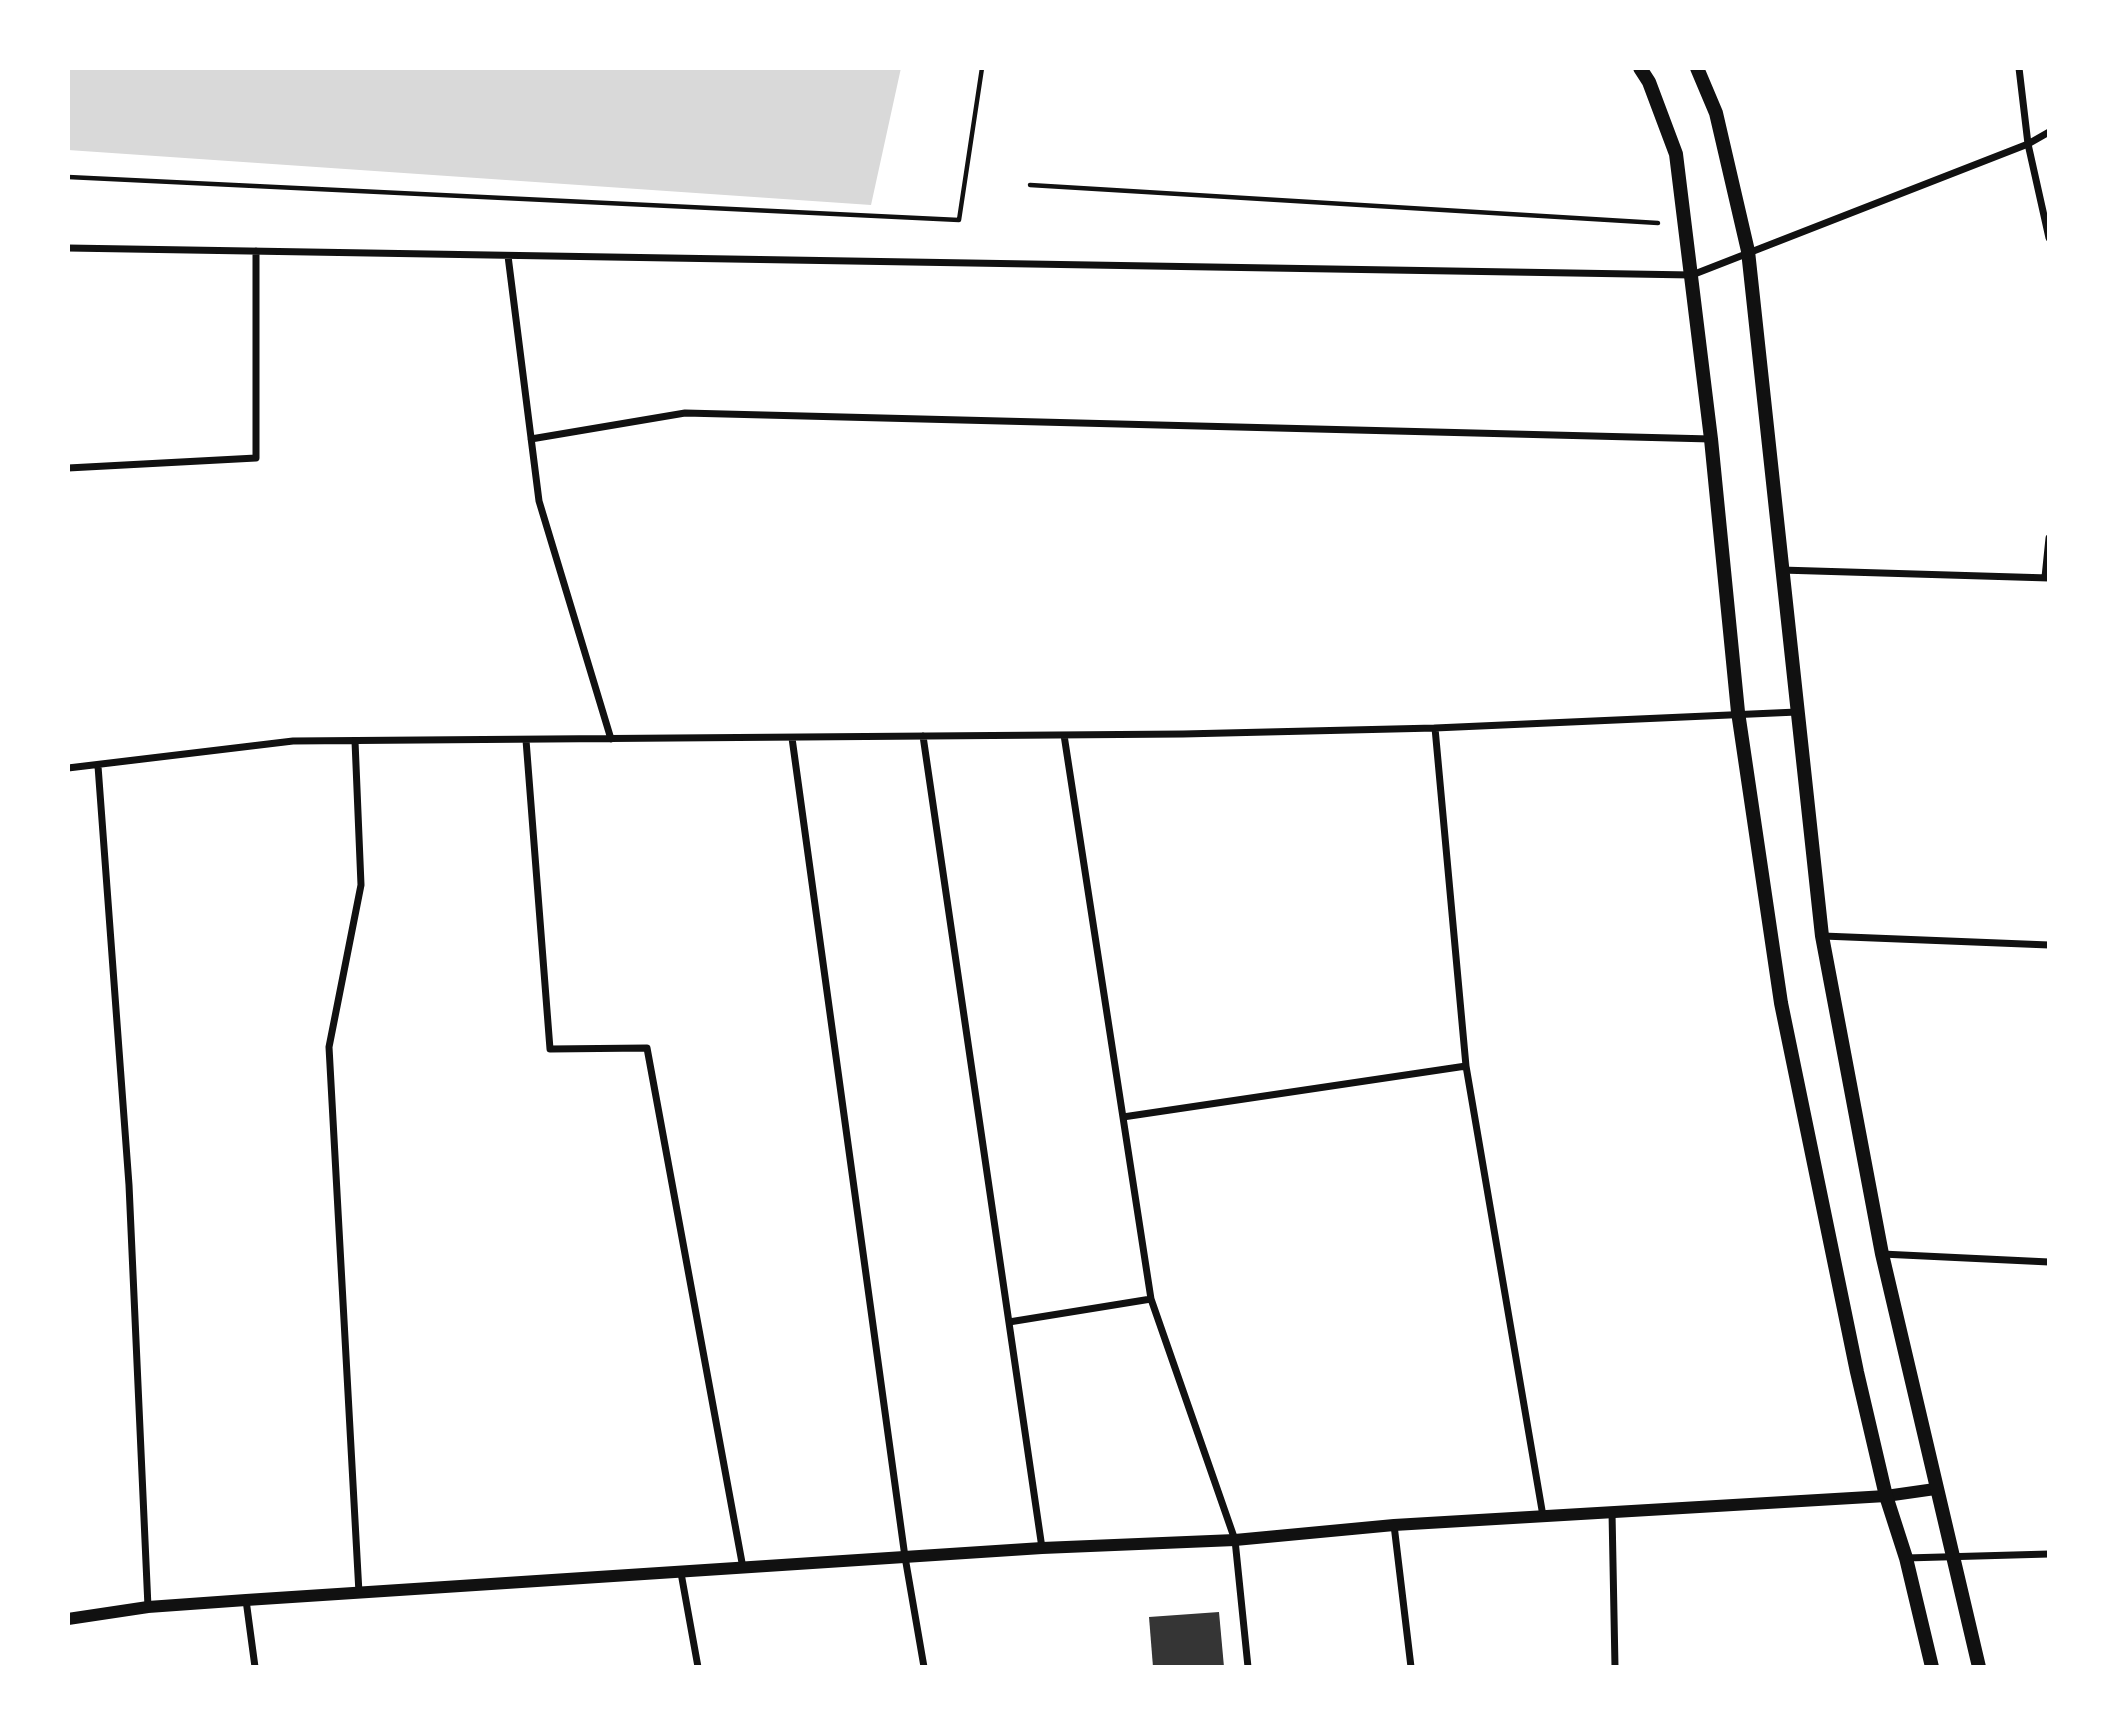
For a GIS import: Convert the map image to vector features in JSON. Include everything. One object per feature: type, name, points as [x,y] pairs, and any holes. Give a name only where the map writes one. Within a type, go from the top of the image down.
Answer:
[{"type":"main road","points":[[1640,68],[1649,82],[1676,154],[1711,439],[1738,712],[1780,1003],[1857,1372],[1886,1496],[1906,1558],[1932,1667]]},
{"type":"main road","points":[[1698,68],[1716,113],[1748,251],[1822,936],[1882,1254],[1935,1489],[1979,1667]]},
{"type":"street","points":[[2019,68],[2028,144],[2049,238]]},
{"type":"street","points":[[68,248],[1692,275],[2028,144],[2049,132]]},
{"type":"street","points":[[68,468],[257,458],[256,251]]},
{"type":"street","points":[[508,256],[538,501],[611,739]]},
{"type":"street","points":[[531,439],[685,414],[1711,439]]},
{"type":"street","points":[[1781,570],[2047,578],[2049,538]]},
{"type":"street","points":[[68,768],[293,741],[1064,735],[1434,728],[1738,712],[1797,712]]},
{"type":"street","points":[[1434,728],[1466,1066],[1543,1516]]},
{"type":"street","points":[[1064,735],[1151,1299],[1235,1540],[1248,1667]]},
{"type":"street","points":[[923,736],[1042,1548]]},
{"type":"street","points":[[792,738],[905,1557],[924,1667]]},
{"type":"street","points":[[526,740],[550,1049],[647,1048],[743,1568]]},
{"type":"street","points":[[355,741],[361,885],[329,1047],[359,1593]]},
{"type":"street","points":[[98,766],[128,1185],[148,1607]]},
{"type":"street","points":[[1822,936],[2049,945]]},
{"type":"street","points":[[1123,1117],[1466,1066]]},
{"type":"street","points":[[1882,1254],[2049,1262]]},
{"type":"street","points":[[1009,1322],[1151,1299]]},
{"type":"street","points":[[68,1619],[148,1607],[1042,1548],[1235,1540],[1394,1525],[1886,1496],[1935,1489]]},
{"type":"street","points":[[1612,1512],[1615,1667]]},
{"type":"street","points":[[1394,1525],[1411,1667]]},
{"type":"street","points":[[1906,1558],[2049,1554]]},
{"type":"street","points":[[681,1573],[698,1667]]},
{"type":"street","points":[[246,1601],[255,1667]]},
{"type":"path","points":[[68,177],[959,220],[982,68]]},
{"type":"path","points":[[1031,185],[1685,225]]},
{"type":"shaded area","points":[[68,68],[901,68],[871,205],[68,150]]},
{"type":"building","points":[[1219,1612],[1224,1667],[1153,1667],[1149,1617]]}]
